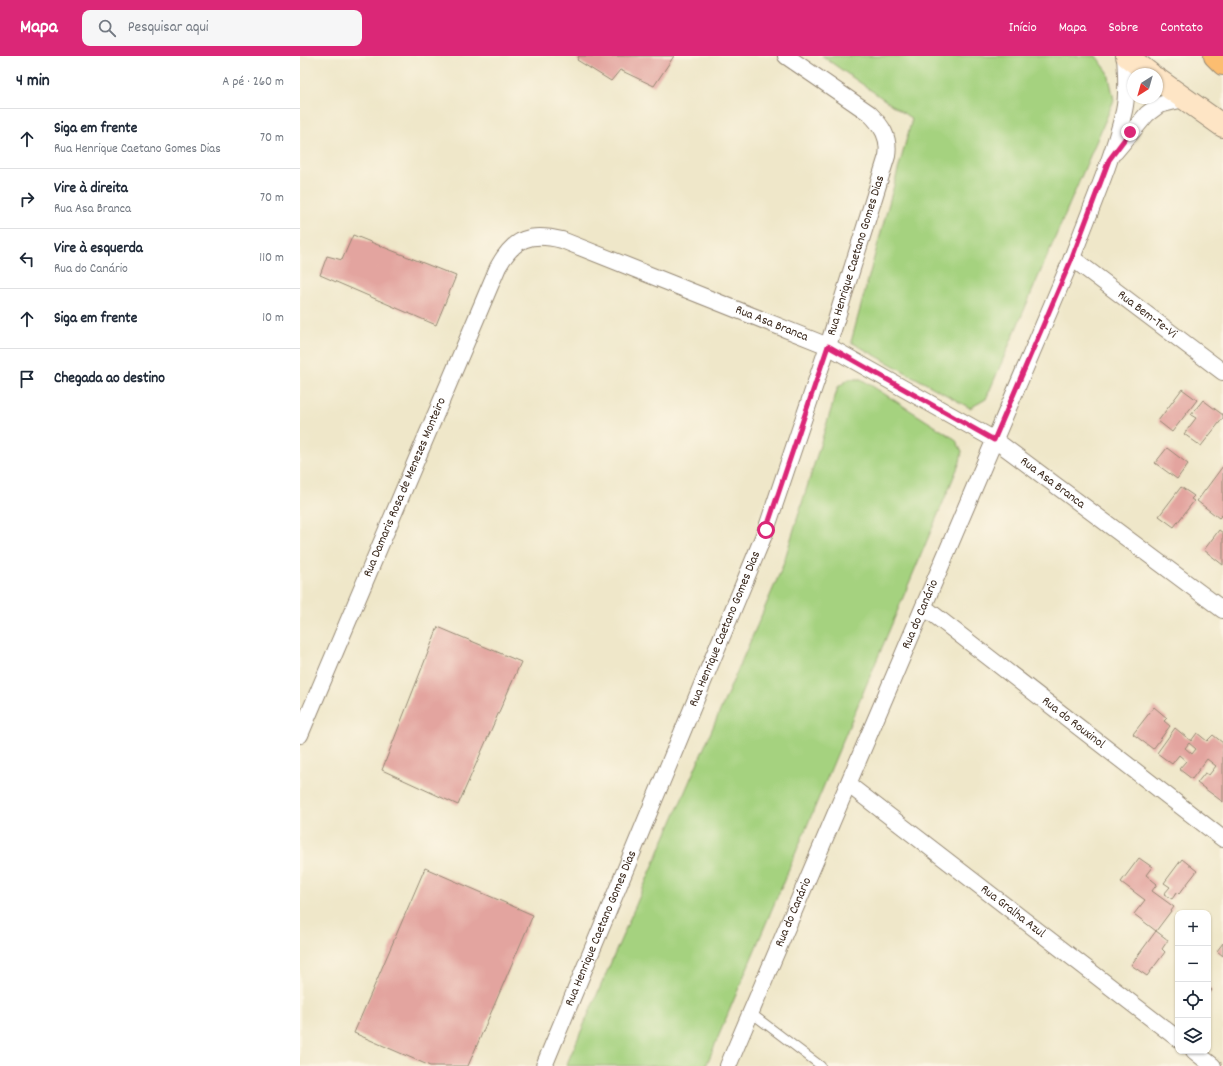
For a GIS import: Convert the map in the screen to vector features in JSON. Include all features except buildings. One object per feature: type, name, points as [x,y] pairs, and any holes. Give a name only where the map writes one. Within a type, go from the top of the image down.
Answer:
[{"type":"highway","points":[[1215,56],[1223,64]]},
{"type":"main road","points":[[1126,56],[1142,68]]},
{"type":"main road","points":[[1163,84],[1223,126]]},
{"type":"street","name":"Rua Henrique Caetano Gomes Dias","points":[[544,1066],[766,530],[828,346],[887,156],[889,146],[887,136],[880,124],[869,113],[786,56]]},
{"type":"street","points":[[1109,160],[1124,110],[1127,87],[1126,56]]},
{"type":"street","points":[[1109,160],[1147,114],[1159,105],[1183,99]]},
{"type":"street","name":"Rua do Canário","points":[[728,1066],[849,785],[1072,258],[1109,160]]},
{"type":"street","name":"Rua Asa Branca","points":[[516,242],[536,236],[562,240],[828,346],[994,440],[1223,610]]},
{"type":"street","name":"Rua Damaris Rosa de Menezes Monteiro","points":[[300,735],[498,267],[516,242]]},
{"type":"street","name":"Rua Bem-Te-Vi","points":[[1072,258],[1223,372]]},
{"type":"street","name":"Rua do Rouxinol","points":[[924,607],[1223,839]]},
{"type":"street","name":"Rua Gralha Azul","points":[[849,785],[1175,1037]]},
{"type":"street","points":[[1198,1054],[1214,1066]]},
{"type":"lane","points":[[751,1012],[822,1066]]},
{"type":"green space","points":[[822,56],[1096,56],[1108,72],[1114,100],[986,399],[970,408],[851,342],[912,119]]},
{"type":"green space","points":[[849,379],[861,379],[955,439],[962,451],[960,462],[706,1066],[566,1066],[782,568],[838,387]]},
{"type":"route","points":[[766,530],[828,346],[994,440],[1072,258],[1109,160],[1130,132]]}]
